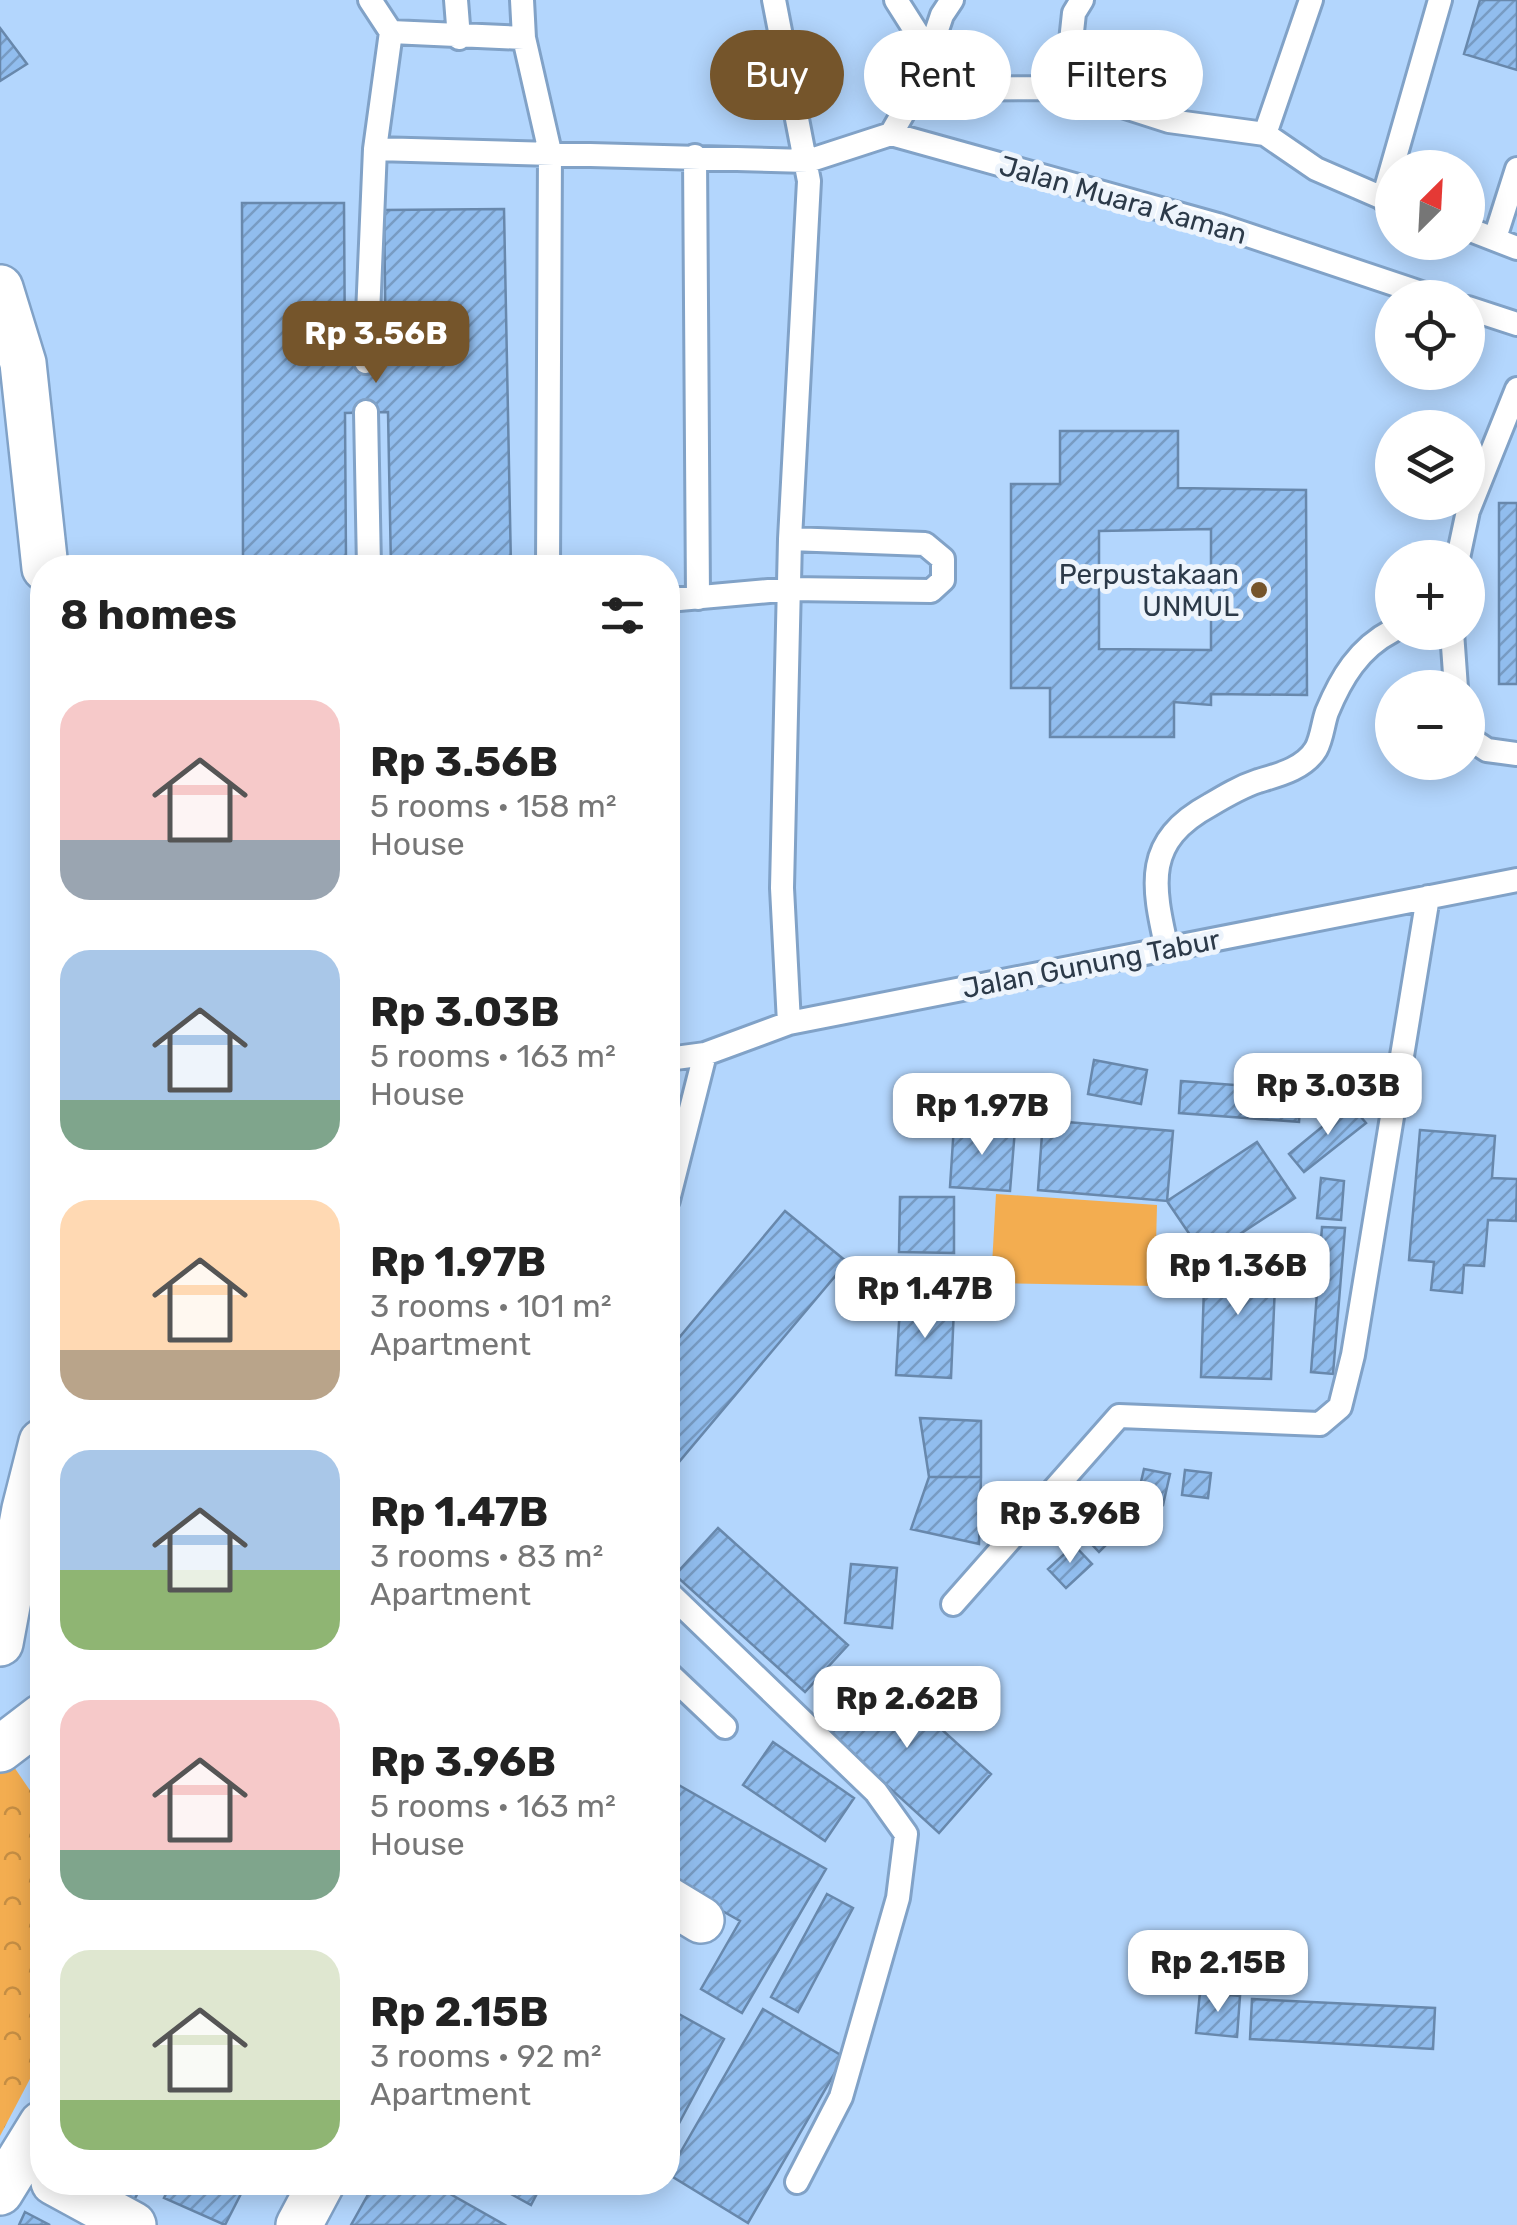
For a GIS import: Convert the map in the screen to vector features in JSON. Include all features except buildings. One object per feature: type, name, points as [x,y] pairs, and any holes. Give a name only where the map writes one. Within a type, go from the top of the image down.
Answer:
[{"type":"street","points":[[0,288],[24,363],[44,555]]},
{"type":"street","points":[[0,1644],[30,1489]]},
{"type":"street","points":[[65,2195],[133,2225]]},
{"type":"street","points":[[299,2225],[315,2195]]},
{"type":"lane","points":[[366,362],[375,149],[391,32],[370,0]]},
{"type":"lane","points":[[456,0],[460,38]]},
{"type":"lane","points":[[522,0],[524,38],[550,152],[548,555]]},
{"type":"lane","points":[[774,0],[808,160],[790,539],[782,888],[789,1023]]},
{"type":"lane","points":[[896,0],[916,30]]},
{"type":"lane","points":[[937,30],[952,0]]},
{"type":"lane","points":[[1072,30],[1074,13],[1082,0]]},
{"type":"lane","points":[[1264,134],[1311,0]]},
{"type":"lane","points":[[1401,150],[1440,0]]},
{"type":"lane","points":[[391,32],[524,38]]},
{"type":"lane","points":[[375,149],[808,160],[891,134],[899,120]]},
{"type":"lane","points":[[1170,120],[1264,134],[1316,170],[1375,195]]},
{"type":"lane","name":"Jalan Muara Kaman","points":[[891,134],[1218,225],[1382,280]]},
{"type":"lane","points":[[695,156],[698,598]]},
{"type":"lane","points":[[1495,238],[1517,168]]},
{"type":"lane","points":[[1485,234],[1517,248]]},
{"type":"lane","points":[[1485,314],[1517,324]]},
{"type":"lane","points":[[1462,540],[1468,511],[1517,388]]},
{"type":"lane","points":[[366,412],[369,555]]},
{"type":"lane","points":[[1493,446],[1517,446]]},
{"type":"lane","points":[[680,599],[791,589],[931,591],[940,586],[944,569],[938,550],[924,544],[790,539]]},
{"type":"lane","points":[[1167,949],[1160,917],[1158,863],[1164,839],[1185,818],[1246,785],[1293,770],[1316,750],[1347,670],[1375,640]]},
{"type":"lane","points":[[1485,749],[1517,754]]},
{"type":"lane","name":"Jalan Gunung Tabur","points":[[680,1057],[705,1054],[789,1023],[1517,880]]},
{"type":"lane","points":[[953,1604],[1105,1427],[1119,1416],[1320,1424],[1340,1406],[1353,1354],[1428,897]]},
{"type":"lane","points":[[680,1153],[705,1054]]},
{"type":"lane","points":[[680,1604],[876,1792],[906,1834],[898,1898],[841,2098],[796,2182]]},
{"type":"lane","points":[[680,1684],[726,1727]]},
{"type":"green space","points":[[996,1194],[1157,1205],[1155,1286],[991,1283]]},
{"type":"green space","points":[[12,1764],[30,1790],[30,2079],[0,2136],[0,1769]]},
{"type":"place","name":"Perpustakaan UNMUL","points":[[1259,590]]}]
